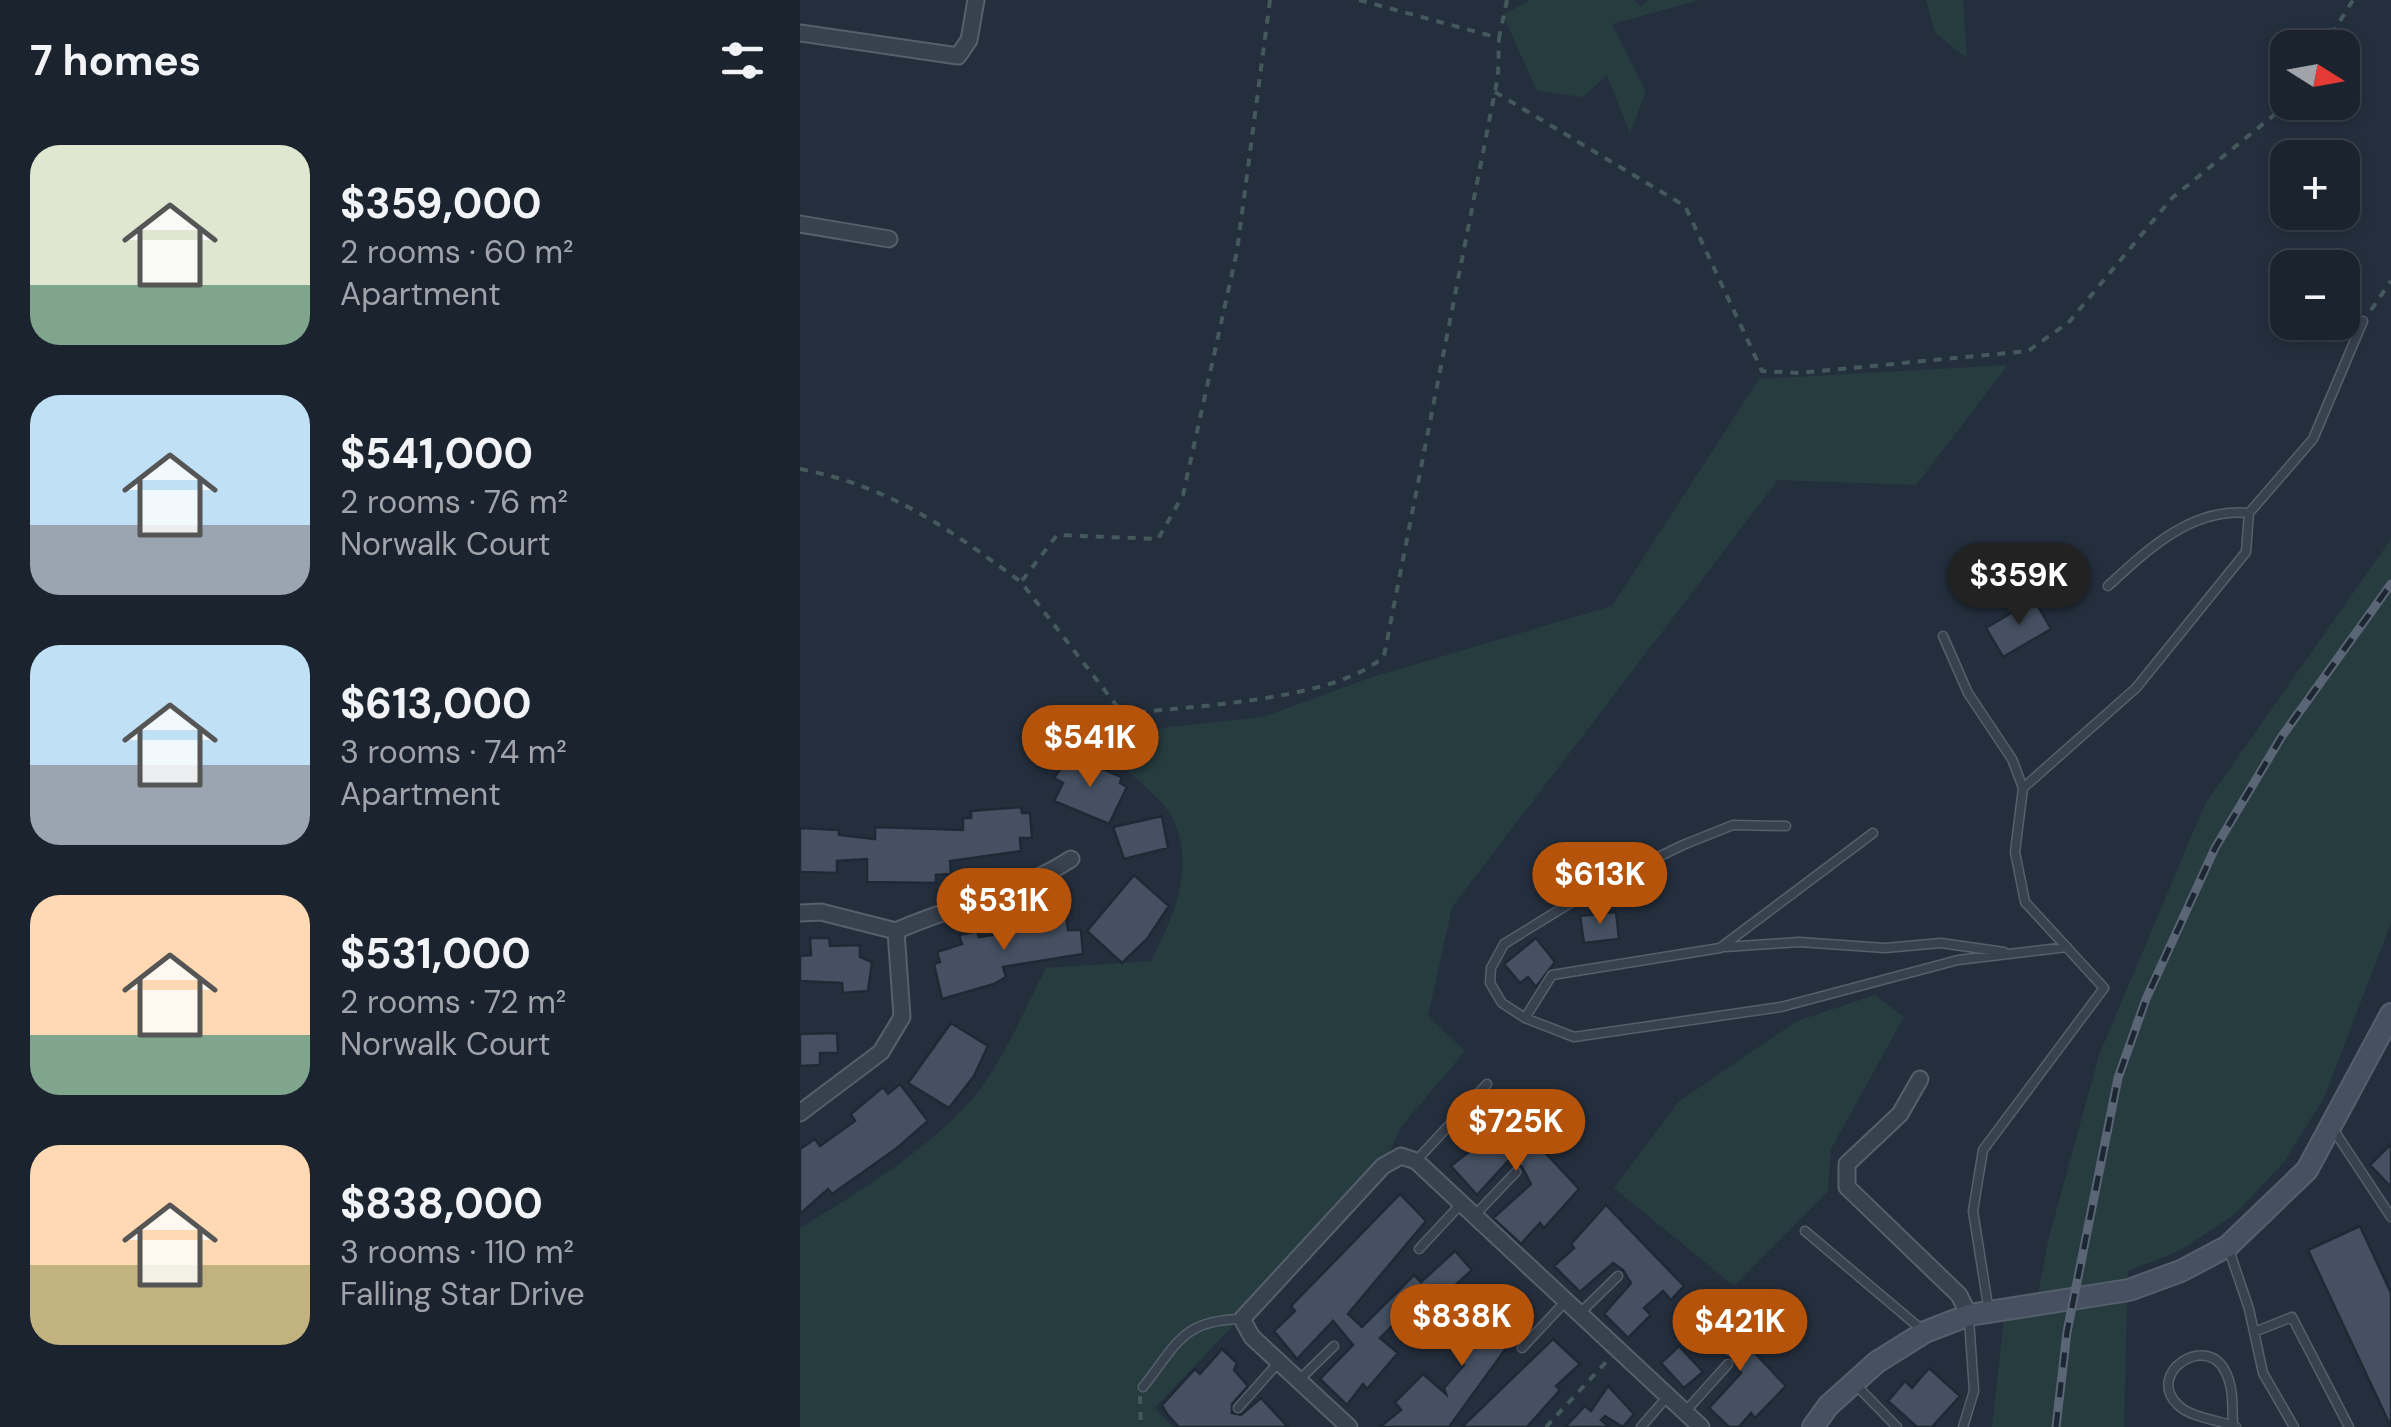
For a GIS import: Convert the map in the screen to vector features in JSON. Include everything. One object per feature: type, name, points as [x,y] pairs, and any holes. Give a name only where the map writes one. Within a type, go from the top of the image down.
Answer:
[{"type":"main road","points":[[1812,1427],[1854,1382],[1924,1332],[1979,1313],[2129,1290],[2181,1271],[2228,1246],[2307,1170],[2391,1014]]},
{"type":"street","points":[[800,33],[958,56],[969,40],[976,0]]},
{"type":"street","points":[[800,224],[889,239]]},
{"type":"street","points":[[800,913],[821,912],[896,931],[939,912],[1036,882],[1071,859]]},
{"type":"street","points":[[800,1113],[881,1052],[902,1017],[896,931]]},
{"type":"street","points":[[1920,1079],[1900,1114],[1847,1164],[1847,1187],[1979,1313]]},
{"type":"street","points":[[1349,1427],[1252,1337],[1242,1319],[1383,1166],[1401,1156],[1416,1160],[1701,1427]]},
{"type":"lane","points":[[2023,788],[2136,688],[2246,552],[2249,513],[2313,440],[2363,322]]},
{"type":"lane","points":[[2108,586],[2155,544],[2204,518],[2220,510],[2249,513]]},
{"type":"lane","points":[[1943,636],[1968,692],[2012,759],[2023,788],[2015,852],[2025,902],[2104,988],[1983,1150],[1973,1211],[1979,1313],[1975,1372],[1963,1427]]},
{"type":"lane","points":[[1786,826],[1761,822],[1733,825],[1682,845],[1598,886],[1504,944],[1491,968],[1490,982],[1502,1003],[1525,1018],[1574,1037],[1780,1007],[1958,960],[2066,947]]},
{"type":"lane","points":[[1720,948],[1873,833]]},
{"type":"lane","points":[[1525,1018],[1552,975],[1720,948],[1799,942],[1885,948],[1941,943],[2014,954]]},
{"type":"lane","points":[[1416,1160],[1487,1084]]},
{"type":"lane","points":[[2332,1128],[2391,1217]]},
{"type":"lane","points":[[1473,1216],[1516,1172]]},
{"type":"lane","points":[[1419,1249],[1461,1204]]},
{"type":"lane","points":[[1805,1231],[1924,1332]]},
{"type":"lane","points":[[2228,1246],[2262,1373],[2294,1427]]},
{"type":"lane","points":[[1579,1314],[1618,1276]]},
{"type":"lane","points":[[1522,1348],[1565,1302]]},
{"type":"lane","points":[[2254,1332],[2292,1317],[2348,1427]]},
{"type":"lane","points":[[1143,1386],[1190,1328],[1210,1320],[1242,1319]]},
{"type":"lane","points":[[1298,1380],[1334,1346]]},
{"type":"lane","points":[[2190,1356],[2211,1358],[2223,1366],[2230,1384],[2235,1426],[2180,1408],[2170,1394],[2169,1378],[2177,1363],[2190,1356]]},
{"type":"lane","points":[[1238,1408],[1279,1362]]},
{"type":"lane","points":[[1684,1412],[1728,1364]]},
{"type":"lane","points":[[1854,1382],[1878,1413],[1897,1427]]},
{"type":"lane","points":[[1641,1427],[1668,1396]]},
{"type":"path","points":[[1020,582],[1057,536],[1158,539],[1183,495],[1238,251],[1270,0]]},
{"type":"path","points":[[1359,0],[1499,38]]},
{"type":"path","points":[[800,470],[837,476],[931,516],[1020,582],[1124,714],[1286,694],[1367,672],[1384,656],[1495,92],[1506,0]]},
{"type":"path","points":[[2335,30],[2353,0]]},
{"type":"path","points":[[1495,92],[1685,206],[1762,371],[1799,373],[2028,351],[2069,322],[2172,198],[2270,118]]},
{"type":"path","points":[[2363,322],[2391,282]]},
{"type":"path","points":[[1546,1427],[1617,1350]]},
{"type":"path","points":[[1141,1427],[1138,1401],[1143,1386]]},
{"type":"green space","points":[[1530,0],[1634,0],[1641,7],[1648,0],[1700,0],[1612,24],[1646,92],[1630,133],[1607,75],[1583,97],[1537,91],[1503,15]]},
{"type":"green space","points":[[1926,0],[1963,0],[1967,58],[1935,33]]},
{"type":"green space","points":[[2008,365],[1916,485],[1778,480],[1452,907],[1428,1016],[1465,1051],[1401,1127],[1383,1166],[1155,1408],[1173,1427],[800,1427],[800,1228],[906,1158],[963,1109],[999,1060],[1046,968],[1151,961],[1167,926],[1182,871],[1179,834],[1171,815],[1145,786],[1086,736],[1263,717],[1372,677],[1612,606],[1759,379]]},
{"type":"green space","points":[[2391,539],[2391,923],[2324,1098],[2284,1162],[2235,1214],[2181,1250],[2128,1271],[2124,1427],[1992,1427],[2005,1309],[2036,1304],[2049,1237],[2099,1055],[2205,804]]},
{"type":"green space","points":[[1875,995],[1904,1017],[1831,1149],[1828,1191],[1734,1286],[1614,1188],[1678,1102],[1797,1021]]},
{"type":"building","points":[[2034,599],[2051,629],[2003,657],[1986,628]]},
{"type":"building","points":[[1070,756],[1122,777],[1120,783],[1127,787],[1109,824],[1054,801],[1063,783],[1054,778]]},
{"type":"building","points":[[1021,807],[1022,813],[1030,813],[1032,838],[1020,838],[1021,851],[950,861],[951,874],[936,875],[936,883],[867,882],[867,859],[837,861],[837,873],[800,872],[800,828],[839,830],[839,835],[875,839],[875,827],[963,830],[963,818],[971,818],[971,811]]},
{"type":"building","points":[[1162,816],[1168,848],[1124,859],[1113,827]]},
{"type":"building","points":[[1134,875],[1169,906],[1147,939],[1122,963],[1087,931]]},
{"type":"building","points":[[1616,912],[1619,939],[1584,943],[1580,916]]},
{"type":"building","points":[[1066,914],[1068,930],[1081,930],[1083,954],[1003,967],[1006,977],[994,984],[942,999],[934,964],[940,962],[937,952],[962,944],[959,935],[977,931],[979,937],[1023,930],[1022,917]]},
{"type":"building","points":[[810,938],[829,938],[830,946],[860,945],[860,957],[872,962],[868,991],[843,993],[842,983],[800,981],[800,956],[811,955]]},
{"type":"building","points":[[1536,938],[1555,962],[1536,987],[1528,977],[1520,983],[1504,964]]},
{"type":"building","points":[[951,1023],[988,1046],[974,1076],[949,1108],[908,1083]]},
{"type":"building","points":[[837,1033],[838,1053],[820,1053],[820,1065],[800,1066],[800,1034]]},
{"type":"building","points":[[900,1084],[928,1121],[832,1194],[828,1189],[800,1214],[800,1149],[815,1139],[820,1146],[855,1121],[851,1114],[883,1087],[888,1094]]},
{"type":"building","points":[[1502,1106],[1579,1189],[1544,1228],[1540,1223],[1521,1244],[1493,1218],[1531,1184],[1522,1167],[1509,1160],[1477,1195],[1451,1166],[1471,1150],[1467,1142]]},
{"type":"building","points":[[2391,1144],[2391,1187],[2370,1165]]},
{"type":"building","points":[[1400,1194],[1426,1221],[1348,1314],[1362,1327],[1414,1275],[1421,1282],[1455,1251],[1472,1270],[1451,1289],[1457,1293],[1418,1335],[1407,1312],[1380,1338],[1398,1353],[1367,1389],[1363,1384],[1347,1405],[1320,1379],[1353,1345],[1333,1321],[1297,1359],[1274,1331],[1295,1311],[1291,1306]]},
{"type":"building","points":[[1606,1205],[1684,1286],[1671,1300],[1663,1291],[1644,1308],[1651,1315],[1628,1338],[1604,1314],[1631,1283],[1623,1270],[1613,1263],[1580,1292],[1554,1266],[1574,1248],[1571,1244]]},
{"type":"building","points":[[2360,1226],[2391,1293],[2391,1427],[2308,1250]]},
{"type":"building","points":[[1506,1292],[1528,1318],[1449,1427],[1380,1427],[1401,1410],[1395,1402],[1423,1374],[1446,1394],[1444,1388],[1464,1365],[1448,1345],[1482,1309],[1485,1313]]},
{"type":"building","points":[[1709,1305],[1731,1334],[1734,1331],[1786,1386],[1755,1418],[1751,1413],[1739,1427],[1729,1427],[1709,1408],[1741,1373],[1734,1359],[1726,1357],[1693,1322]]},
{"type":"building","points":[[1553,1339],[1580,1364],[1556,1386],[1560,1390],[1527,1427],[1462,1427]]},
{"type":"building","points":[[1679,1346],[1703,1372],[1684,1388],[1661,1363]]},
{"type":"building","points":[[1222,1349],[1237,1363],[1234,1370],[1248,1386],[1232,1404],[1232,1413],[1241,1415],[1261,1398],[1288,1427],[1179,1427],[1167,1414],[1162,1405],[1195,1369],[1200,1374]]},
{"type":"building","points":[[1929,1368],[1960,1396],[1932,1427],[1917,1427],[1888,1401],[1905,1381],[1912,1388]]},
{"type":"building","points":[[1608,1386],[1634,1414],[1623,1427],[1605,1416],[1601,1420],[1609,1427],[1565,1427],[1585,1406],[1591,1411]]},
{"type":"railway","points":[[2056,1427],[2067,1332],[2118,1078],[2146,999],[2215,848],[2282,736],[2391,584]]}]
